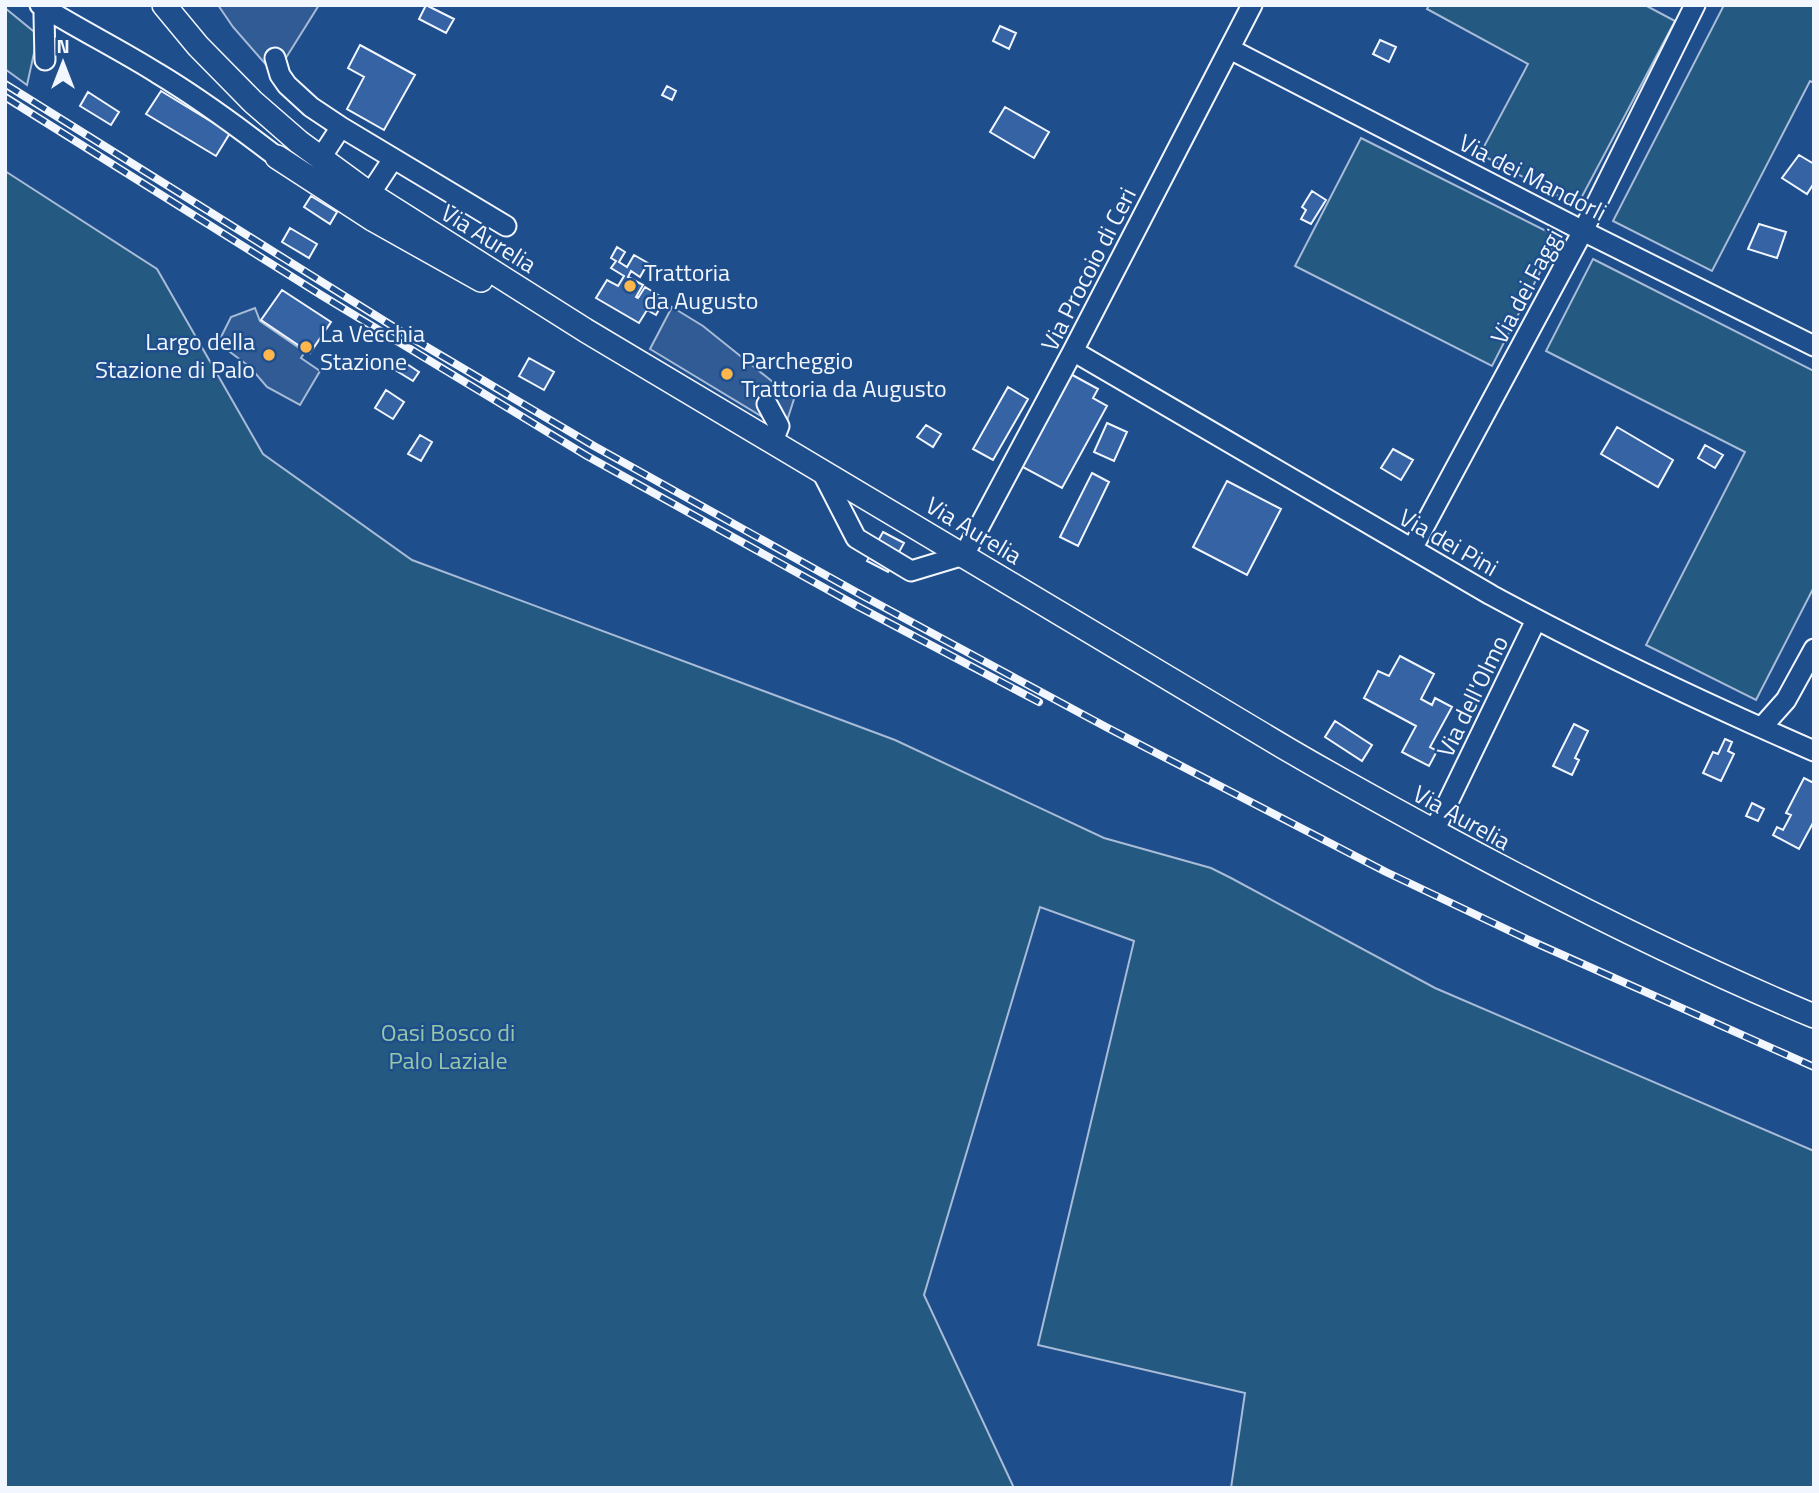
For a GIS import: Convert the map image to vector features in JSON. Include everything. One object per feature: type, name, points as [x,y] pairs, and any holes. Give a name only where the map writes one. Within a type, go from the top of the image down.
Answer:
[{"type":"main road","name":"Via Aurelia","points":[[164,5],[204,52],[253,102],[320,159],[370,194],[585,330],[1296,754],[1434,831],[1616,926],[1814,1016]]},
{"type":"main road","points":[[183,5],[228,62],[253,102]]},
{"type":"main road","points":[[277,157],[430,253],[585,330]]},
{"type":"street","name":"Via Procoio di Ceri","points":[[964,555],[1252,5]]},
{"type":"street","name":"Via dei Faggi","points":[[1412,549],[1583,231],[1695,5]]},
{"type":"street","points":[[48,6],[82,31],[118,49],[195,97],[277,157]]},
{"type":"street","points":[[45,60],[48,6]]},
{"type":"street","name":"Via dei Mandorli","points":[[1230,49],[1583,231],[1814,346]]},
{"type":"street","points":[[275,58],[286,85],[311,107],[506,226]]},
{"type":"street","points":[[320,159],[341,127]]},
{"type":"street","points":[[370,194],[393,159]]},
{"type":"street","name":"Via dei Pini","points":[[1073,351],[1536,620],[1814,751]]},
{"type":"street","points":[[767,404],[779,426],[773,441]]},
{"type":"street","points":[[821,470],[856,538],[911,571],[964,555]]},
{"type":"street","name":"Via dell'Olmo","points":[[1434,831],[1536,620]]},
{"type":"street","points":[[1762,727],[1792,691],[1814,649]]},
{"type":"green space","points":[[1429,5],[1645,5],[1675,21],[1577,206],[1480,154],[1528,64],[1427,9]]},
{"type":"green space","points":[[1724,5],[1814,5],[1814,83],[1810,81],[1712,271],[1613,221]]},
{"type":"green space","points":[[5,8],[38,35],[27,85],[5,69]]},
{"type":"green space","points":[[1361,138],[1558,237],[1492,366],[1295,266]]},
{"type":"green space","name":"Oasi Bosco di Palo Laziale","points":[[5,171],[157,269],[263,454],[412,560],[895,740],[1104,838],[1211,868],[1435,988],[1814,1151],[1814,1488],[1231,1488],[1245,1393],[1038,1345],[1134,941],[1040,907],[924,1295],[1014,1488],[5,1488]]},
{"type":"green space","points":[[1593,259],[1814,371],[1814,587],[1756,700],[1646,645],[1745,452],[1546,351]]},
{"type":"shaded area","points":[[218,5],[319,5],[279,69],[269,68],[233,27]]},
{"type":"shaded area","name":"Parcheggio Trattoria da Augusto","points":[[672,307],[703,326],[794,399],[784,430],[650,349]]},
{"type":"shaded area","name":"Largo della Stazione di Palo","points":[[255,308],[260,321],[305,352],[301,358],[320,371],[300,405],[267,387],[250,367],[218,343],[231,317]]},
{"type":"building","points":[[426,5],[454,19],[446,33],[419,19]]},
{"type":"building","points":[[1000,26],[1016,33],[1009,49],[993,41]]},
{"type":"building","points":[[1380,40],[1396,47],[1389,62],[1373,54]]},
{"type":"building","points":[[360,45],[415,75],[384,130],[347,109],[364,77],[348,68]]},
{"type":"building","points":[[667,86],[676,91],[672,100],[662,95]]},
{"type":"building","points":[[161,91],[230,133],[216,156],[146,114]]},
{"type":"building","points":[[88,92],[119,112],[111,125],[80,106]]},
{"type":"building","points":[[1005,107],[1049,132],[1034,158],[990,132]]},
{"type":"building","points":[[1799,155],[1814,164],[1814,183],[1807,194],[1782,178]]},
{"type":"building","points":[[1312,191],[1326,200],[1311,224],[1301,219],[1306,210],[1302,207]]},
{"type":"building","points":[[311,196],[337,212],[330,224],[304,207]]},
{"type":"building","points":[[1759,224],[1786,232],[1777,258],[1748,249]]},
{"type":"building","points":[[290,228],[317,244],[309,258],[282,242]]},
{"type":"building","name":"Trattoria da Augusto","points":[[617,247],[625,252],[619,262],[627,267],[634,255],[648,263],[640,277],[631,271],[628,277],[643,285],[636,297],[638,298],[645,287],[665,299],[656,315],[647,310],[639,323],[596,298],[607,280],[618,286],[624,276],[611,268],[616,261],[611,258]]},
{"type":"building","points":[[282,290],[331,322],[310,353],[261,320]]},
{"type":"building","points":[[529,358],[554,372],[544,390],[519,376]]},
{"type":"building","points":[[401,360],[419,372],[413,381],[395,370]]},
{"type":"building","points":[[1067,372],[1098,389],[1093,398],[1107,406],[1062,488],[1017,464]]},
{"type":"building","points":[[1008,387],[1028,399],[993,460],[973,449]]},
{"type":"building","points":[[386,390],[404,402],[393,419],[375,408]]},
{"type":"building","points":[[1107,423],[1127,432],[1114,461],[1094,452]]},
{"type":"building","points":[[926,425],[941,434],[933,447],[917,437]]},
{"type":"building","points":[[1617,427],[1673,460],[1658,487],[1601,454]]},
{"type":"building","points":[[420,435],[432,442],[421,461],[408,454]]},
{"type":"building","points":[[1705,445],[1723,455],[1715,468],[1698,458]]},
{"type":"building","points":[[1393,449],[1413,460],[1401,480],[1381,468]]},
{"type":"building","points":[[1092,473],[1109,482],[1078,546],[1060,537]]},
{"type":"building","points":[[1227,481],[1281,509],[1247,575],[1193,547]]},
{"type":"building","points":[[883,532],[904,543],[888,572],[867,561]]},
{"type":"building","points":[[1400,656],[1434,674],[1421,699],[1432,705],[1435,698],[1452,707],[1430,747],[1437,751],[1429,766],[1402,752],[1416,726],[1364,698],[1378,671],[1389,676]]},
{"type":"building","points":[[1335,721],[1372,745],[1362,761],[1325,737]]},
{"type":"building","points":[[1574,724],[1588,731],[1575,758],[1579,760],[1572,775],[1553,766]]},
{"type":"building","points":[[1725,739],[1732,742],[1728,751],[1734,754],[1721,781],[1703,773],[1713,752],[1718,754]]},
{"type":"building","points":[[1804,778],[1814,783],[1814,821],[1799,849],[1773,835],[1777,827],[1783,830],[1791,815],[1786,813]]},
{"type":"building","points":[[1752,803],[1764,809],[1758,821],[1746,816]]},
{"type":"railway","points":[[5,84],[410,337],[594,446],[865,597],[1106,727],[1386,872],[1529,940],[1814,1067]]},
{"type":"railway","points":[[5,97],[321,295],[587,456],[857,606],[1039,702]]},
{"type":"place","name":"Trattoria da Augusto","points":[[630,286]]},
{"type":"place","name":"La Vecchia Stazione","points":[[306,347]]},
{"type":"place","name":"Largo della Stazione di Palo","points":[[269,355]]},
{"type":"place","name":"Parcheggio Trattoria da Augusto","points":[[727,374]]}]
